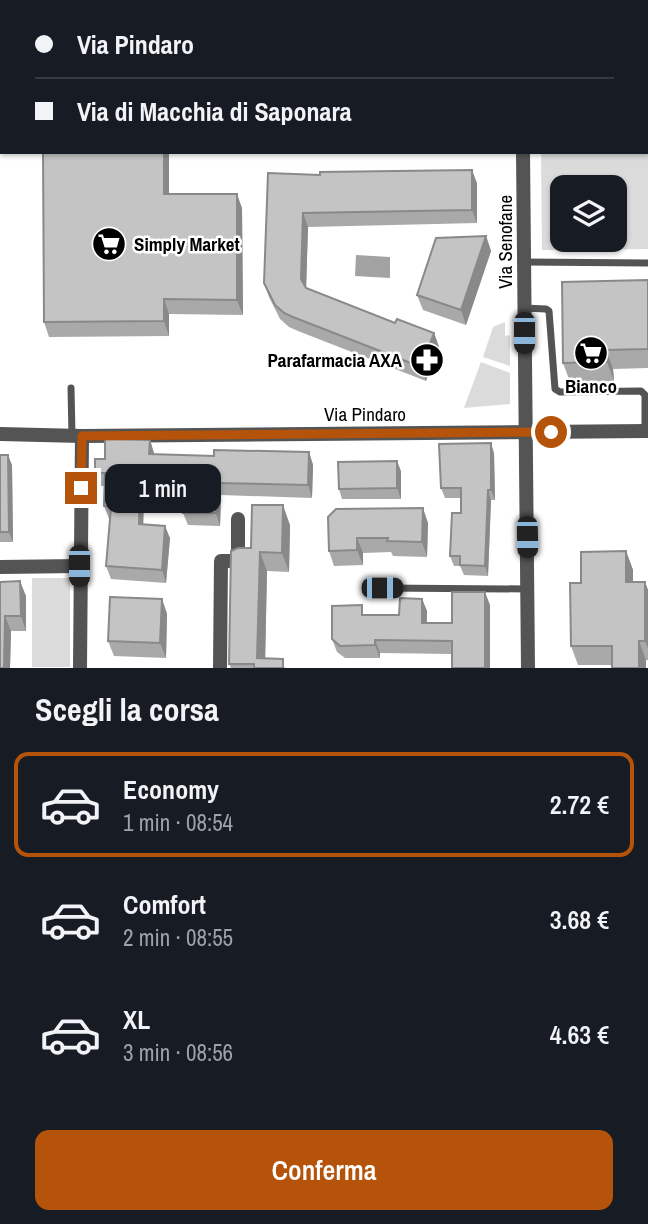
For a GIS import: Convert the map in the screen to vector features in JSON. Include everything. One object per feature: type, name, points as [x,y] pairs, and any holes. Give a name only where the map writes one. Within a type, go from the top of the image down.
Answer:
[{"type":"street","name":"Via Senofane","points":[[523,154],[528,667]]},
{"type":"street","name":"Via Pindaro","points":[[0,434],[647,431]]},
{"type":"street","points":[[77,435],[80,667]]},
{"type":"street","points":[[220,667],[220,561],[238,561],[238,519]]},
{"type":"street","points":[[0,566],[79,566]]},
{"type":"lane","points":[[524,262],[648,263]]},
{"type":"lane","points":[[524,308],[549,311],[557,392],[641,391],[645,395],[647,431]]},
{"type":"lane","points":[[71,388],[77,435]]},
{"type":"lane","points":[[382,588],[528,589]]},
{"type":"shaded area","points":[[541,154],[648,154],[648,249],[627,249],[627,175],[550,175],[550,250],[542,250]]},
{"type":"shaded area","points":[[356,255],[390,257],[390,278],[355,276]]},
{"type":"shaded area","points":[[505,322],[505,336],[510,335],[510,366],[483,357],[493,327]]},
{"type":"shaded area","points":[[481,362],[510,373],[510,404],[464,408]]},
{"type":"shaded area","points":[[32,578],[70,578],[70,667],[32,667]]},
{"type":"building","name":"Simply Market","points":[[43,154],[164,154],[164,194],[237,194],[237,300],[164,299],[164,321],[44,322]]},
{"type":"building","points":[[472,170],[472,210],[303,213],[301,279],[306,288],[395,323],[397,319],[434,333],[421,367],[293,317],[275,305],[264,283],[268,173],[320,175],[320,172]]},
{"type":"building","points":[[486,236],[461,310],[417,295],[436,238]]},
{"type":"building","name":"Bianco","points":[[648,280],[648,349],[606,350],[607,362],[563,363],[562,282]]},
{"type":"building","points":[[105,439],[150,440],[149,454],[214,456],[214,450],[309,452],[308,485],[217,483],[216,513],[183,513],[184,482],[140,480],[139,524],[165,526],[162,570],[106,566],[111,507],[104,506],[105,473],[95,473],[95,459],[105,459]]},
{"type":"building","points":[[491,443],[491,490],[488,490],[485,566],[460,565],[460,556],[450,556],[452,513],[461,513],[461,488],[441,488],[439,444]]},
{"type":"building","points":[[0,455],[8,455],[9,532],[0,532]]},
{"type":"building","points":[[397,461],[397,488],[339,489],[338,462]]},
{"type":"building","points":[[252,505],[283,505],[282,553],[260,552],[257,658],[283,659],[283,668],[254,668],[254,664],[229,664],[231,551],[251,548]]},
{"type":"building","points":[[423,508],[422,542],[357,538],[357,550],[329,551],[328,517],[336,509]]},
{"type":"building","points":[[626,551],[626,582],[645,582],[645,641],[639,641],[639,668],[612,668],[612,646],[571,646],[570,583],[581,583],[581,552]]},
{"type":"building","points":[[20,581],[21,616],[5,616],[4,668],[0,668],[0,582]]},
{"type":"building","points":[[452,592],[485,592],[485,668],[452,668],[452,641],[375,640],[375,645],[340,646],[332,639],[332,606],[362,605],[362,615],[399,615],[400,598],[422,599],[422,623],[452,623]]},
{"type":"building","points":[[110,597],[162,599],[160,643],[108,641]]},
{"type":"place","name":"Simply Market","points":[[109,244]]},
{"type":"place","name":"Bianco","points":[[591,353]]},
{"type":"place","name":"Parafarmacia AXA","points":[[427,360]]},
{"type":"route","points":[[81,488],[82,436],[551,432]]}]
